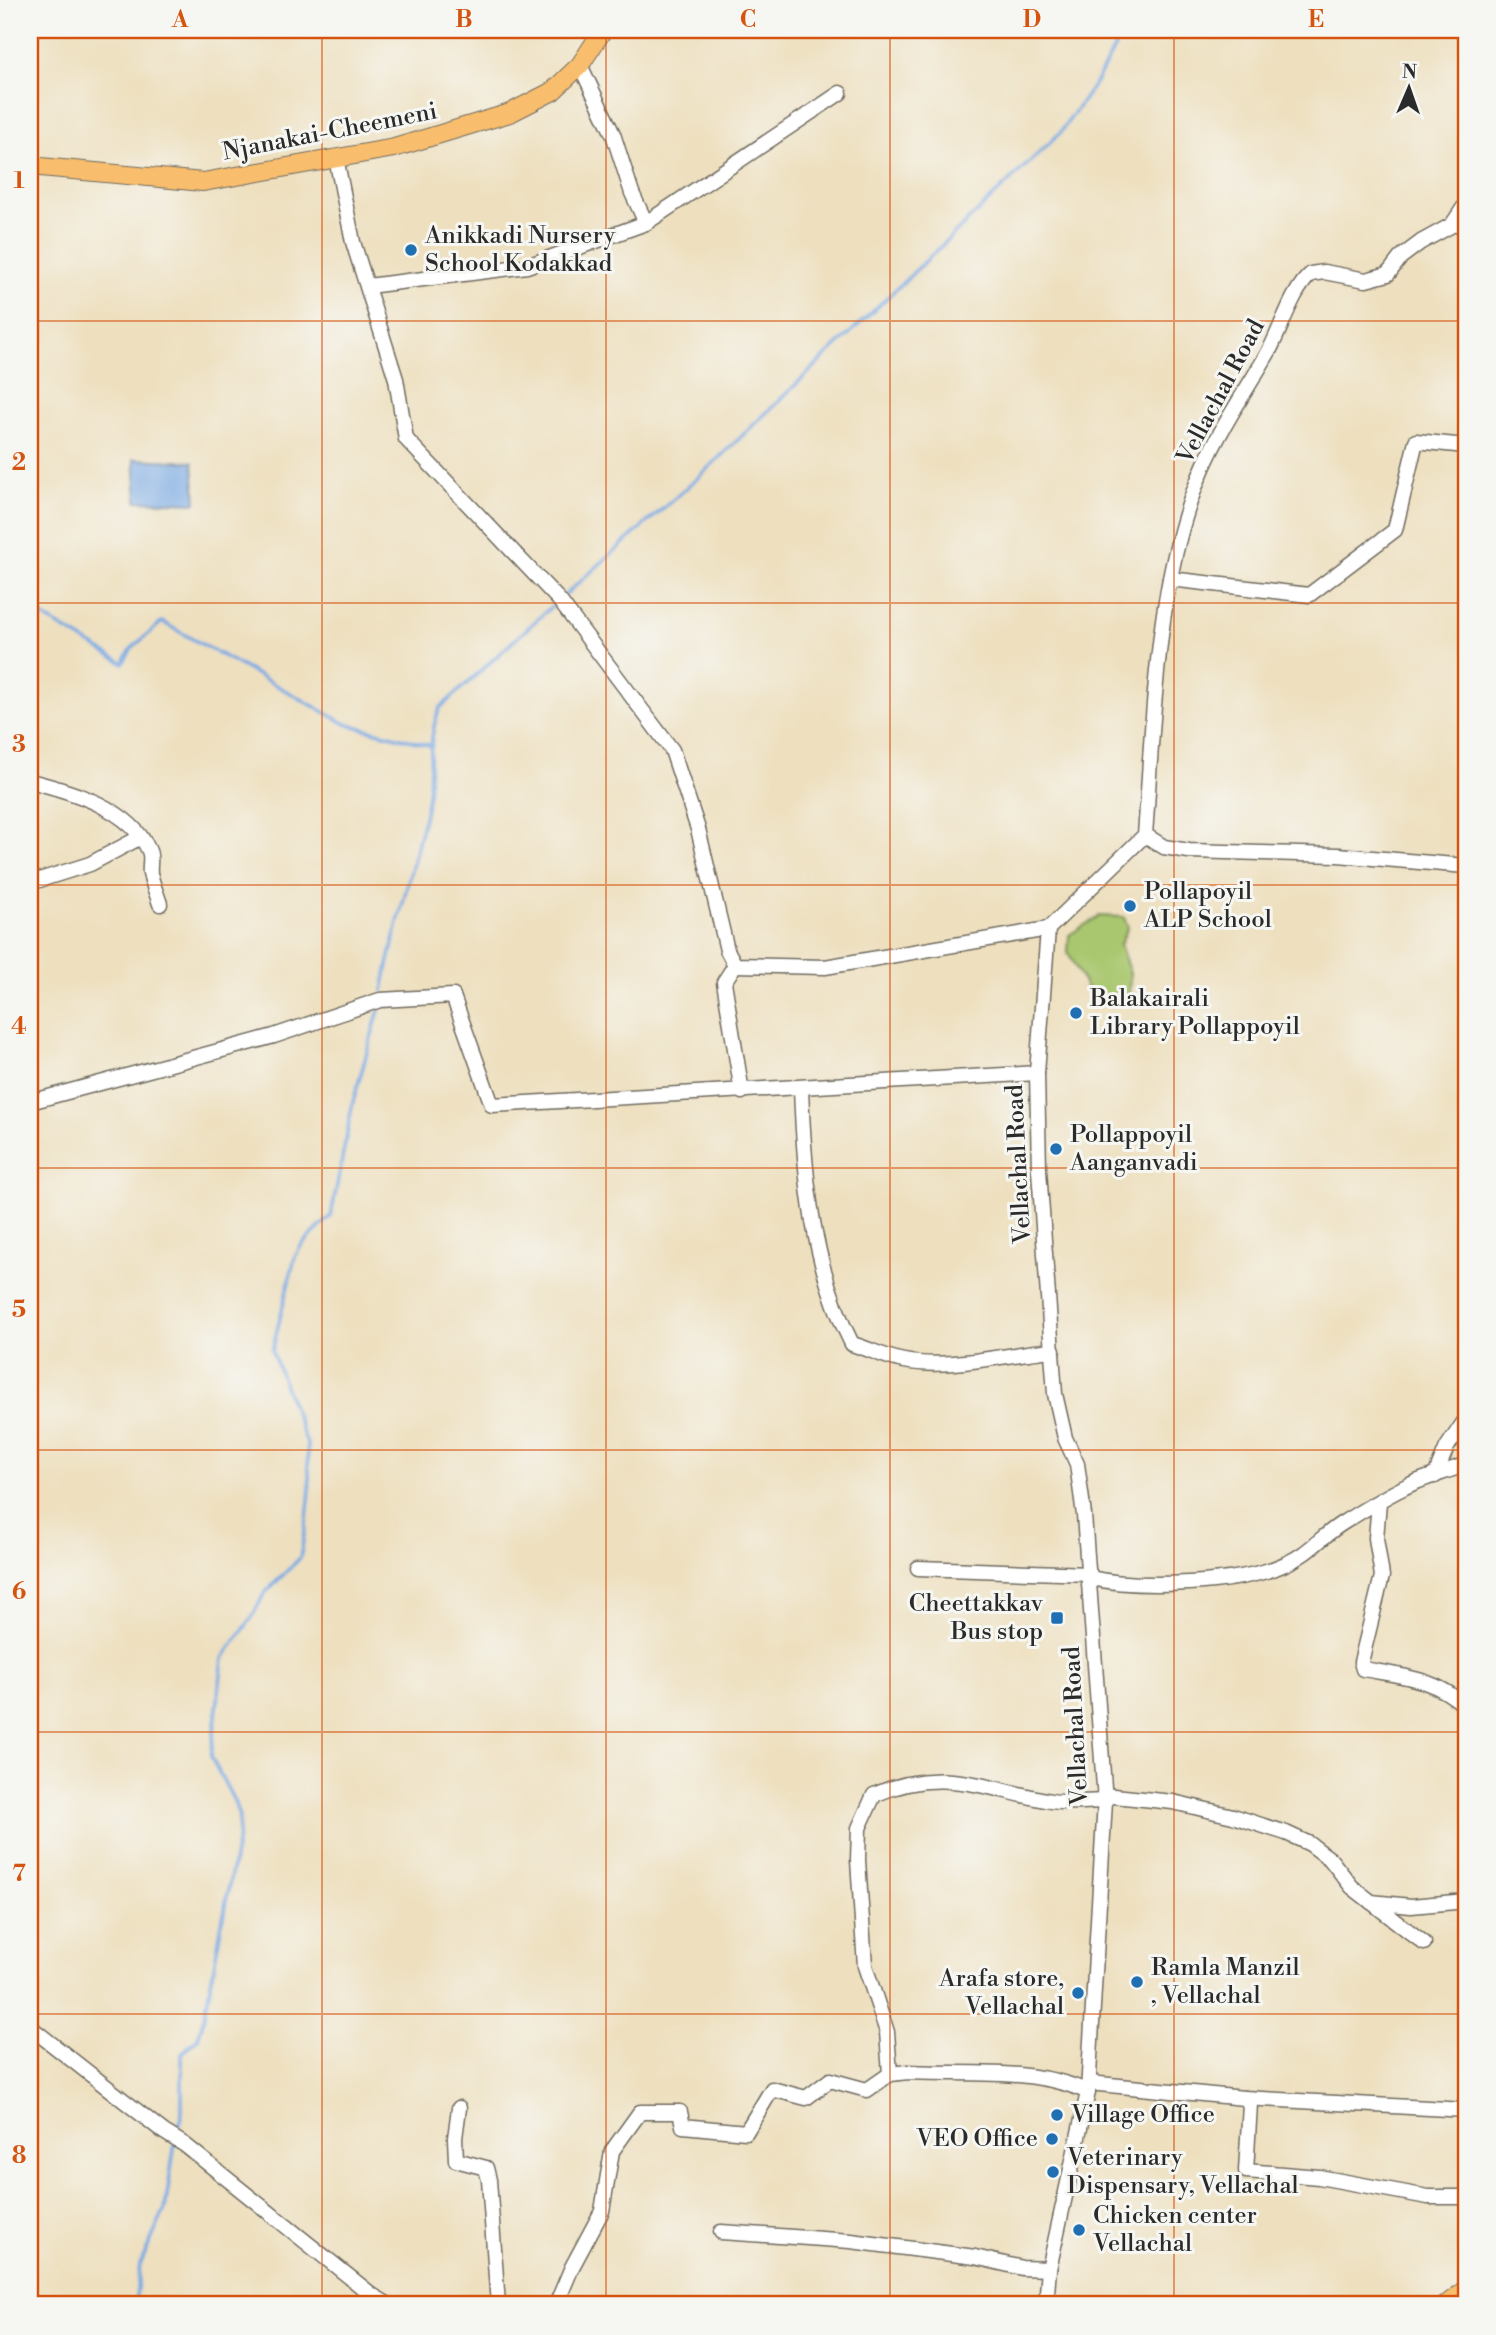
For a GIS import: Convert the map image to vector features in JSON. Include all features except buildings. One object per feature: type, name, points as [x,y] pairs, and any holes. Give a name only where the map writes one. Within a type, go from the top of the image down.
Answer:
[{"type":"main road","name":"Njanakai-Cheemeni","points":[[30,166],[202,182],[407,145],[510,113],[553,92],[580,65],[603,30]]},
{"type":"main road","points":[[1446,2305],[1466,2288]]},
{"type":"street","points":[[580,65],[613,134],[632,193],[646,223]]},
{"type":"street","points":[[368,286],[527,266],[646,223],[840,93]]},
{"type":"street","points":[[336,158],[350,230],[396,379],[406,439],[559,600],[673,750],[698,829],[727,950],[735,965]]},
{"type":"street","name":"Vellachal Road","points":[[1145,835],[1156,675],[1170,579],[1202,471],[1226,421],[1283,327],[1305,279],[1311,274],[1324,272],[1366,280],[1388,274],[1401,257],[1452,225],[1466,207]]},
{"type":"street","points":[[1170,579],[1309,595],[1395,530],[1416,441],[1466,446]]},
{"type":"street","points":[[30,780],[74,792],[105,807],[139,838],[150,852],[150,873],[160,904]]},
{"type":"street","points":[[735,965],[825,967],[1048,929],[1145,835],[1164,847],[1189,850],[1338,855],[1466,866]]},
{"type":"street","points":[[30,883],[90,864],[139,838]]},
{"type":"street","name":"Vellachal Road","points":[[1046,2305],[1049,2269],[1089,2088],[1089,2040],[1105,1798],[1090,1576],[1077,1464],[1065,1438],[1055,1394],[1039,1170],[1037,1073],[1048,929]]},
{"type":"street","points":[[735,965],[724,982],[743,1092]]},
{"type":"street","points":[[30,1102],[274,1036],[380,1000],[453,996],[492,1105],[1037,1073]]},
{"type":"street","points":[[801,1088],[819,1258],[833,1307],[852,1344],[905,1361],[957,1363],[1004,1354],[1053,1350]]},
{"type":"street","points":[[1434,1476],[1447,1447],[1466,1419]]},
{"type":"street","points":[[918,1567],[1090,1576],[1106,1581],[1179,1582],[1254,1576],[1266,1569],[1295,1560],[1340,1525],[1402,1488],[1466,1464]]},
{"type":"street","points":[[1379,1502],[1376,1538],[1382,1576],[1361,1662],[1363,1669],[1427,1680],[1455,1696],[1466,1707]]},
{"type":"street","points":[[890,2074],[887,2032],[865,1966],[858,1860],[859,1828],[874,1795],[899,1784],[962,1780],[1055,1802],[1105,1798],[1173,1802],[1233,1816],[1286,1833],[1310,1844],[1330,1859],[1352,1887],[1423,1943]]},
{"type":"street","points":[[1371,1902],[1411,1906],[1466,1901]]},
{"type":"street","points":[[30,2027],[164,2132],[185,2145],[372,2295],[389,2305]]},
{"type":"street","points":[[556,2305],[572,2267],[602,2211],[612,2151],[640,2112],[680,2112],[684,2126],[746,2132],[772,2089],[806,2098],[830,2080],[867,2090],[890,2074],[908,2072],[1026,2077],[1065,2081],[1089,2088],[1466,2110]]},
{"type":"street","points":[[1244,2098],[1250,2104],[1246,2171],[1319,2177],[1428,2197],[1466,2197]]},
{"type":"street","points":[[459,2108],[455,2138],[457,2160],[486,2168],[489,2180],[498,2305]]},
{"type":"street","points":[[721,2232],[851,2241],[975,2257],[1022,2268],[1049,2269]]},
{"type":"green space","points":[[1099,916],[1124,917],[1128,927],[1120,944],[1130,974],[1129,995],[1112,1000],[1090,995],[1068,952],[1069,935]]},
{"type":"water","points":[[134,459],[193,462],[196,503],[137,501]]},
{"type":"waterway","points":[[566,594],[701,475],[1060,133],[1096,82],[1124,30]]},
{"type":"waterway","points":[[383,991],[426,808],[431,745],[440,708],[552,606]]},
{"type":"waterway","points":[[30,609],[123,663],[132,648],[162,622],[346,724],[432,746]]},
{"type":"waterway","points":[[176,2135],[182,2113],[182,2053],[198,2038],[205,2014],[238,1837],[239,1817],[234,1801],[211,1757],[223,1658],[251,1619],[264,1594],[300,1558],[307,1519],[310,1490],[307,1444],[272,1351],[295,1257],[301,1246],[331,1216],[353,1102],[379,1010]]},
{"type":"waterway","points":[[135,2305],[140,2265],[165,2209],[175,2143]]},
{"type":"place","name":"Anikkadi Nursery School Kodakkad","points":[[411,250]]},
{"type":"place","name":"Pollapoyil ALP School","points":[[1130,906]]},
{"type":"place","name":"Balakairali Library Pollappoyil","points":[[1076,1013]]},
{"type":"place","name":"Pollappoyil Aanganvadi","points":[[1056,1149]]},
{"type":"place","name":"Cheettakkav Bus stop","points":[[1057,1618]]},
{"type":"place","name":"Ramla Manzil , Vellachal","points":[[1137,1982]]},
{"type":"place","name":"Arafa store, Vellachal","points":[[1078,1993]]},
{"type":"place","name":"Village Office","points":[[1057,2115]]},
{"type":"place","name":"VEO Office","points":[[1052,2139]]},
{"type":"place","name":"Veterinary Dispensary, Vellachal","points":[[1053,2172]]},
{"type":"place","name":"Chicken center Vellachal","points":[[1079,2230]]}]
